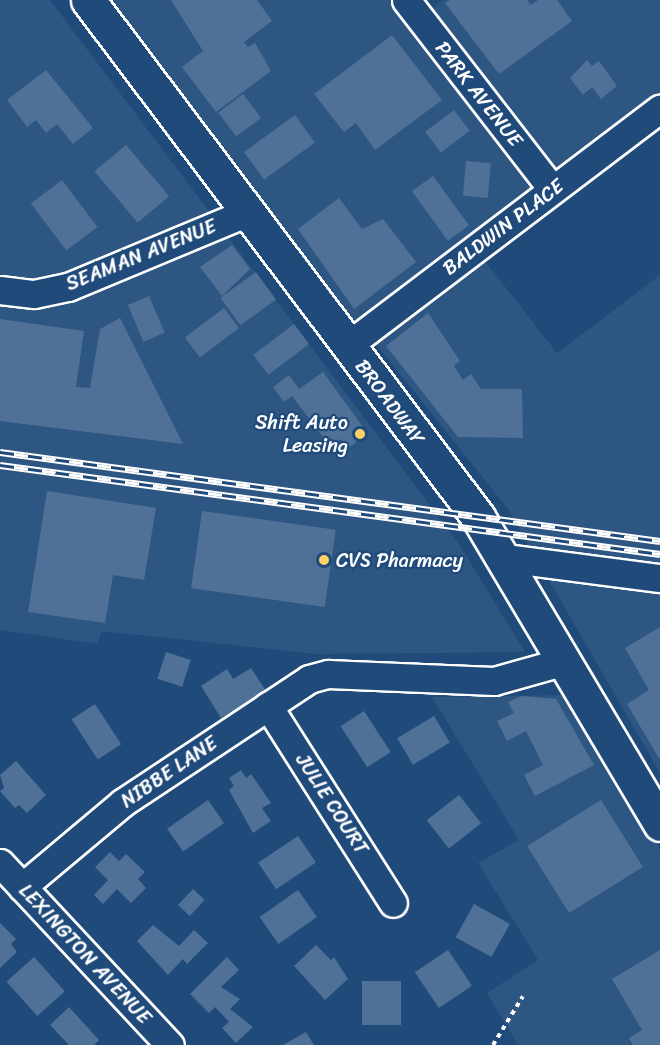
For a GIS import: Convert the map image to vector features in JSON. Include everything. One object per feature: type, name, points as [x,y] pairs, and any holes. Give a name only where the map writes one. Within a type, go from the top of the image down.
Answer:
[{"type":"main road","name":"BROADWAY","points":[[88,0],[505,558],[660,824]]},
{"type":"street","name":"PARK AVENUE","points":[[406,0],[552,189]]},
{"type":"street","name":"BALDWIN PLACE","points":[[347,346],[660,108]]},
{"type":"street","name":"SEAMAN AVENUE","points":[[0,290],[34,294],[68,287],[246,213]]},
{"type":"street","points":[[505,558],[660,578]]},
{"type":"street","name":"NIBBE LANE","points":[[22,887],[122,803],[309,679],[328,674],[494,681],[565,661]]},
{"type":"street","name":"JULIE COURT","points":[[268,706],[393,903]]},
{"type":"street","name":"LEXINGTON AVENUE","points":[[0,863],[170,1045]]},
{"type":"path","points":[[494,1045],[523,996]]},
{"type":"shaded area","points":[[0,0],[50,0],[459,544],[525,652],[317,654],[101,631],[98,644],[0,630]]},
{"type":"shaded area","points":[[106,0],[392,0],[534,189],[353,326]]},
{"type":"shaded area","points":[[443,0],[660,0],[660,96],[558,171],[433,8]]},
{"type":"shaded area","points":[[485,261],[557,353],[660,275],[660,773],[508,509],[376,344]]},
{"type":"shaded area","points":[[571,695],[660,850],[660,1045],[518,1045],[487,993],[538,960],[478,863],[519,840],[432,697]]},
{"type":"building","points":[[171,0],[257,0],[272,21],[244,42],[248,47],[255,43],[271,71],[216,112],[182,67],[203,51]]},
{"type":"building","points":[[450,0],[527,0],[531,5],[538,0],[557,0],[572,21],[499,74],[445,3]]},
{"type":"building","points":[[392,35],[442,100],[375,150],[356,123],[344,132],[314,94]]},
{"type":"building","points":[[587,60],[592,66],[599,61],[617,86],[601,99],[592,87],[583,95],[570,78]]},
{"type":"building","points":[[46,70],[93,128],[73,144],[57,124],[46,133],[36,120],[27,127],[7,100]]},
{"type":"building","points":[[243,94],[261,118],[236,137],[218,113]]},
{"type":"building","points":[[454,110],[470,131],[441,152],[425,132]]},
{"type":"building","points":[[295,115],[315,143],[264,180],[244,152]]},
{"type":"building","points":[[126,145],[169,196],[138,223],[95,171]]},
{"type":"building","points":[[466,161],[491,163],[488,198],[463,196]]},
{"type":"building","points":[[433,176],[469,225],[448,241],[412,191]]},
{"type":"building","points":[[62,180],[98,227],[66,251],[31,203]]},
{"type":"building","points":[[339,198],[362,229],[383,219],[416,262],[354,309],[298,229]]},
{"type":"building","points":[[232,245],[250,269],[222,296],[200,267]]},
{"type":"building","points":[[256,272],[276,300],[240,325],[220,298]]},
{"type":"building","points":[[149,296],[165,333],[143,342],[128,305]]},
{"type":"building","points":[[224,308],[239,328],[200,357],[185,337]]},
{"type":"building","points":[[428,313],[460,361],[454,366],[463,380],[471,374],[481,389],[522,389],[523,438],[458,437],[386,346]]},
{"type":"building","points":[[120,318],[183,444],[0,421],[0,319],[84,331],[76,387],[90,388],[100,329]]},
{"type":"building","points":[[294,324],[309,344],[268,375],[253,355]]},
{"type":"building","points":[[323,372],[368,434],[348,448],[341,439],[330,446],[292,396],[284,402],[273,387],[289,375],[299,389]]},
{"type":"building","points":[[47,491],[156,508],[144,580],[113,575],[105,623],[28,612]]},
{"type":"building","points":[[202,511],[336,530],[325,607],[191,588]]},
{"type":"building","points":[[660,627],[660,760],[627,704],[649,690],[625,648]]},
{"type":"building","points":[[166,652],[191,660],[182,687],[157,679]]},
{"type":"building","points":[[251,668],[266,691],[221,718],[201,686],[227,669],[233,679]]},
{"type":"building","points":[[521,696],[556,699],[594,765],[535,796],[524,775],[543,765],[526,731],[507,741],[497,721],[514,713],[508,702]]},
{"type":"building","points":[[95,704],[121,744],[98,760],[72,719]]},
{"type":"building","points":[[364,711],[391,752],[367,767],[341,726]]},
{"type":"building","points":[[434,716],[450,743],[413,765],[397,738]]},
{"type":"building","points":[[16,761],[46,795],[27,813],[19,805],[15,808],[0,791],[4,788],[0,775]]},
{"type":"building","points":[[241,770],[246,778],[251,774],[271,803],[262,808],[271,821],[253,833],[229,790],[234,786],[229,778]]},
{"type":"building","points":[[459,795],[481,823],[449,849],[427,820]]},
{"type":"building","points":[[208,800],[224,823],[183,852],[167,829]]},
{"type":"building","points":[[601,800],[643,867],[569,913],[527,846]]},
{"type":"building","points":[[298,836],[316,863],[276,889],[258,863]]},
{"type":"building","points":[[110,852],[119,861],[126,854],[145,872],[138,879],[146,888],[131,903],[117,889],[103,904],[94,895],[108,880],[95,867]]},
{"type":"building","points":[[193,889],[205,900],[190,916],[178,905]]},
{"type":"building","points":[[298,890],[317,917],[278,944],[259,917]]},
{"type":"building","points":[[474,904],[510,924],[491,957],[456,937]]},
{"type":"building","points":[[0,923],[16,939],[11,944],[17,952],[0,968]]},
{"type":"building","points":[[153,925],[179,946],[194,930],[208,943],[187,964],[183,959],[168,975],[137,941]]},
{"type":"building","points":[[316,945],[331,960],[334,957],[348,979],[325,1000],[294,966]]},
{"type":"building","points":[[448,950],[472,986],[439,1008],[415,972]]},
{"type":"building","points":[[660,950],[660,1045],[633,1045],[629,1038],[642,1030],[612,979]]},
{"type":"building","points":[[34,957],[65,991],[37,1016],[7,982]]},
{"type":"building","points":[[227,957],[239,970],[221,987],[240,999],[230,1009],[253,1027],[236,1043],[222,1028],[229,1022],[215,1007],[209,1013],[190,994]]},
{"type":"building","points":[[362,981],[401,981],[401,1025],[362,1025]]},
{"type":"building","points":[[69,1007],[99,1040],[94,1045],[69,1045],[50,1025]]},
{"type":"building","points":[[306,1032],[314,1045],[283,1045]]},
{"type":"railway","points":[[0,452],[660,541]]},
{"type":"railway","points":[[0,465],[660,554]]},
{"type":"place","name":"Shift Auto Leasing","points":[[360,434]]},
{"type":"place","name":"CVS Pharmacy","points":[[324,560]]}]
